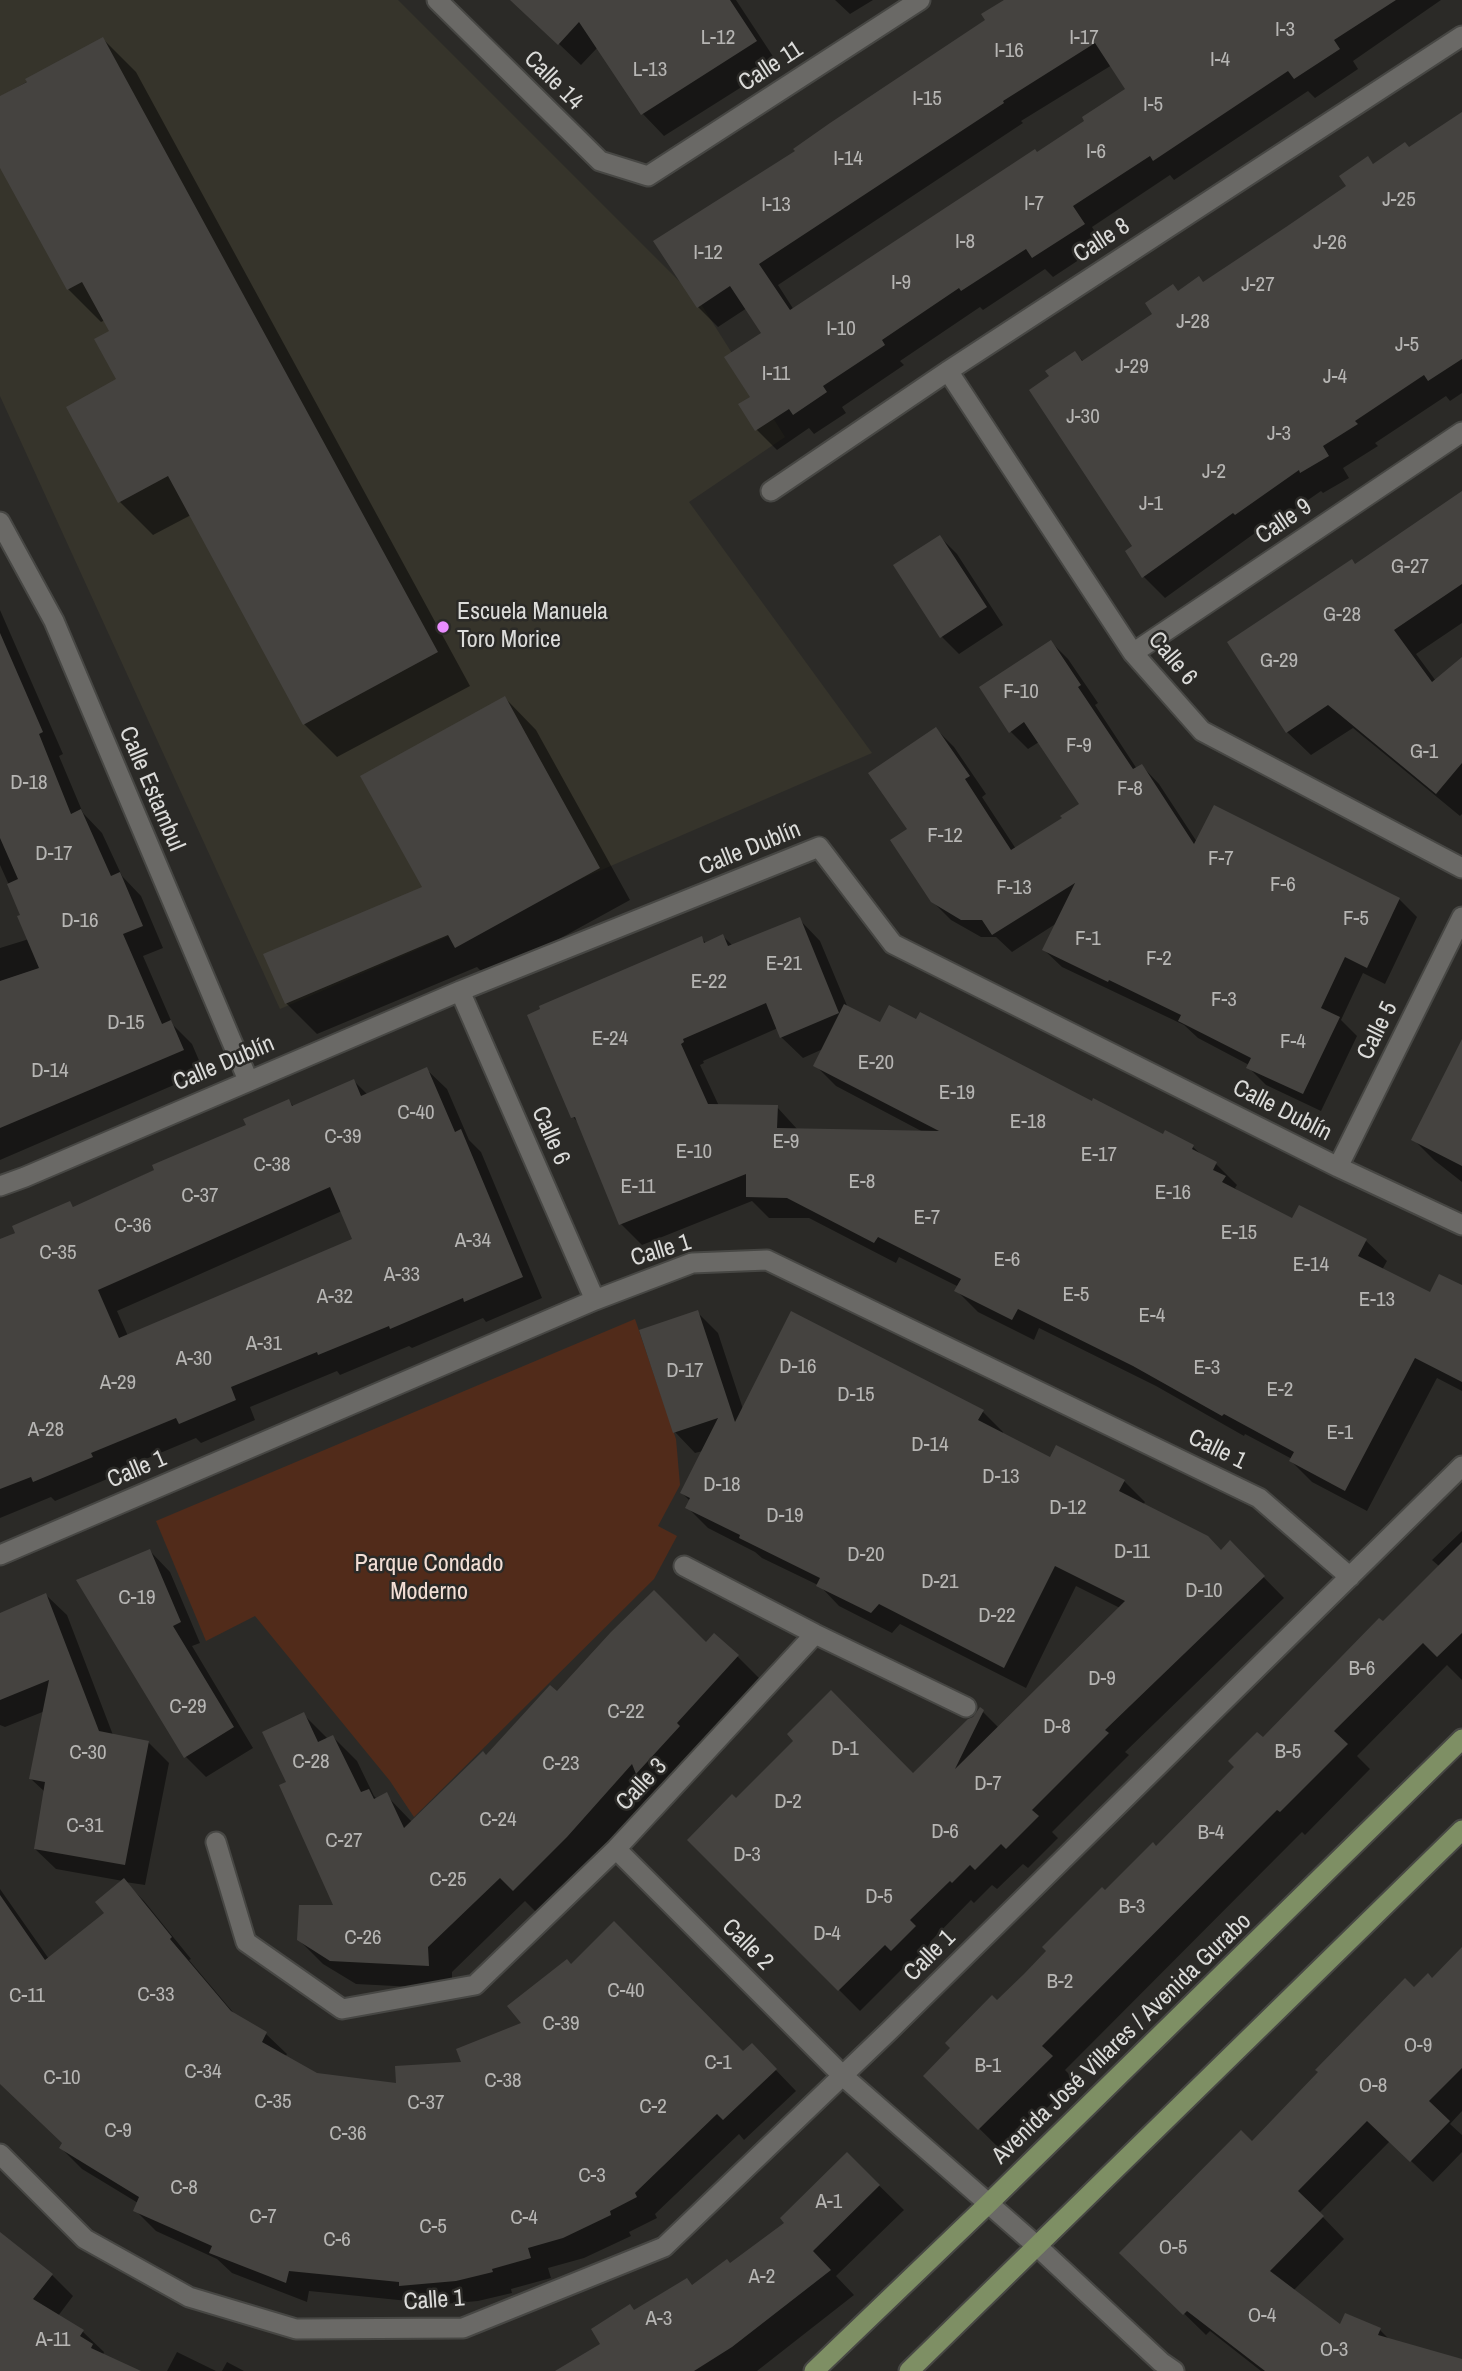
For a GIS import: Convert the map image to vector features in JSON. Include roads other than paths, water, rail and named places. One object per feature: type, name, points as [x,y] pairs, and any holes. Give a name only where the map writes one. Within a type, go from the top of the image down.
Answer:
[{"type":"main road","name":"Avenida José Villares / Avenida Gurabo","points":[[814,2371],[1462,1740]]},
{"type":"main road","points":[[909,2371],[1462,1830]]},
{"type":"street","name":"Calle 14","points":[[437,0],[600,161],[648,176]]},
{"type":"street","name":"Calle 11","points":[[648,176],[920,0]]},
{"type":"street","name":"Calle 8","points":[[771,491],[948,371],[1462,36]]},
{"type":"street","name":"Calle 6","points":[[948,371],[1133,653],[1202,731],[1462,868]]},
{"type":"street","name":"Calle 9","points":[[1133,653],[1462,432]]},
{"type":"street","name":"Calle Estambul","points":[[0,522],[54,621],[248,1080]]},
{"type":"street","name":"Calle Dublín","points":[[0,1186],[460,990],[819,847],[893,944],[1338,1167],[1462,1225]]},
{"type":"street","name":"Calle 5","points":[[1338,1167],[1462,917]]},
{"type":"street","name":"Calle 6","points":[[460,990],[596,1300]]},
{"type":"street","name":"Calle 1","points":[[0,1555],[596,1300],[692,1263],[767,1260],[1259,1498],[1350,1577]]},
{"type":"street","name":"Calle 1","points":[[0,2154],[85,2239],[189,2297],[296,2329],[463,2328],[664,2247],[843,2076],[1462,1466]]},
{"type":"street","points":[[684,1566],[815,1634],[966,1707]]},
{"type":"street","name":"Calle 3","points":[[216,1842],[246,1942],[342,2009],[475,1985],[616,1849],[815,1634]]},
{"type":"street","name":"Calle 2","points":[[616,1849],[843,2076]]},
{"type":"street","points":[[843,2076],[1174,2371]]},
{"type":"place","name":"Escuela Manuela Toro Morice","points":[[443,627]]},
{"type":"park label","name":"Parque Condado Moderno","points":[[429,1579]]}]
